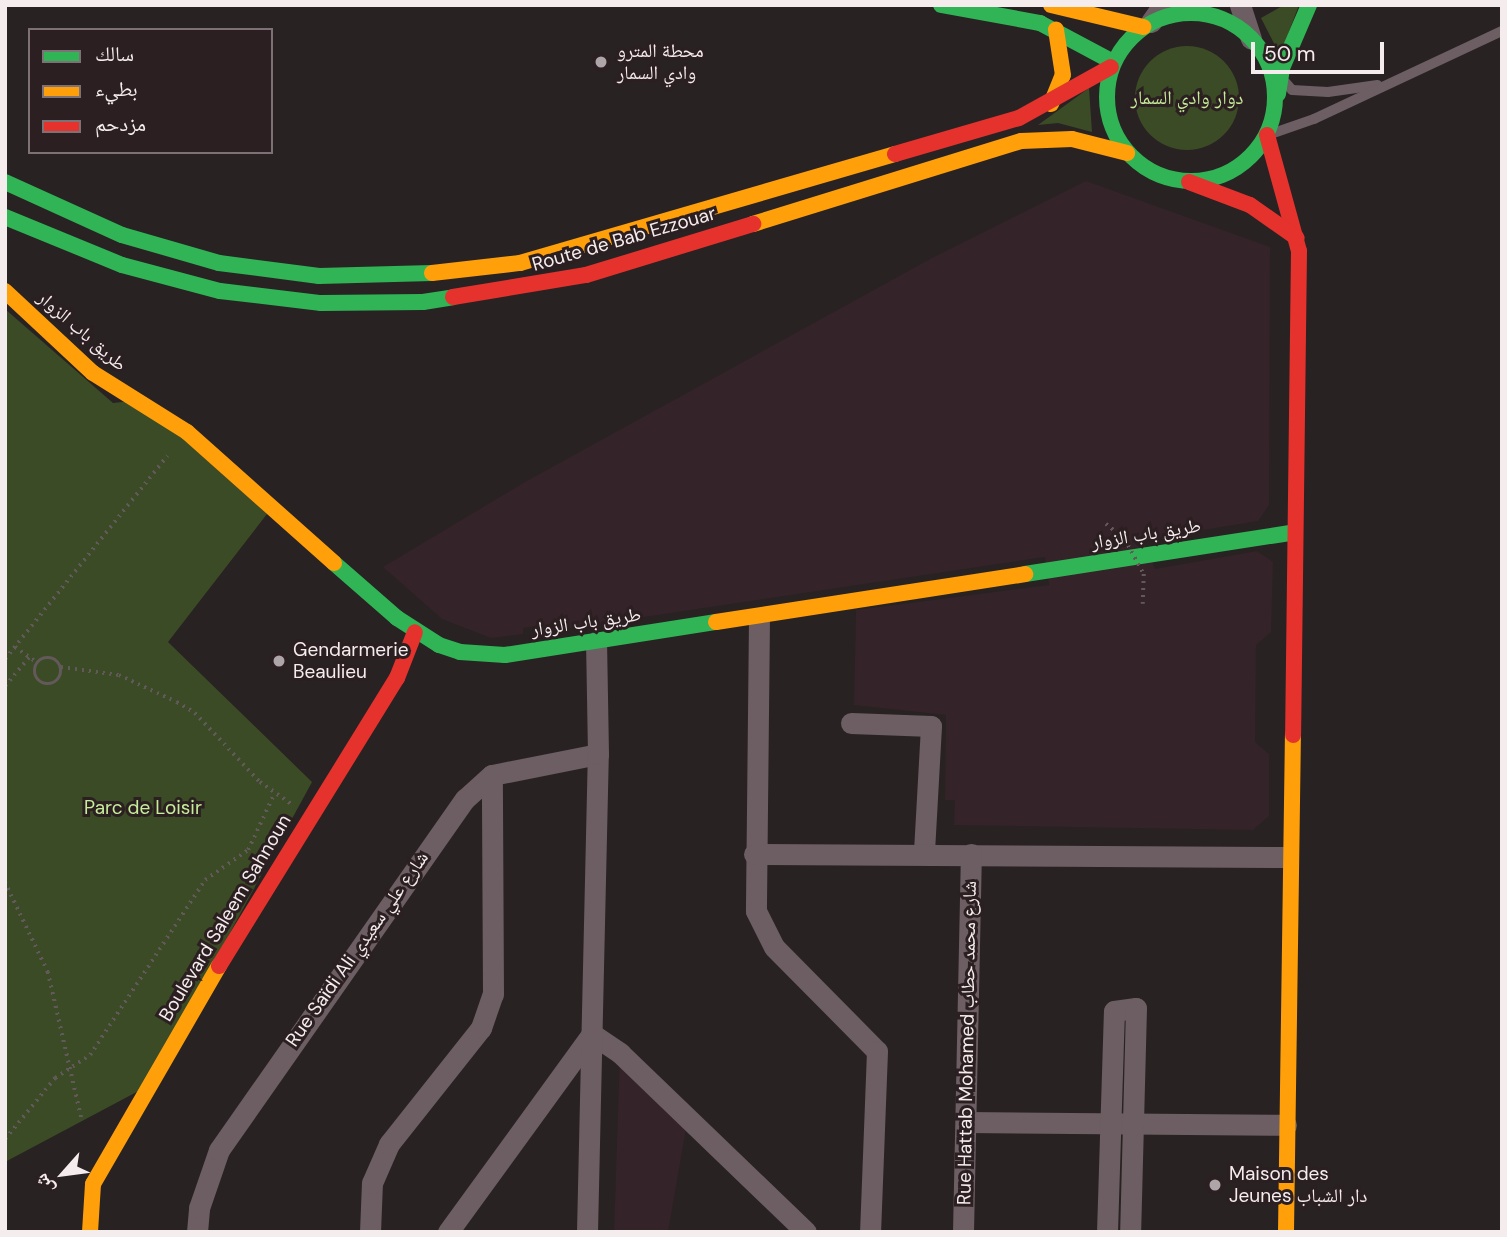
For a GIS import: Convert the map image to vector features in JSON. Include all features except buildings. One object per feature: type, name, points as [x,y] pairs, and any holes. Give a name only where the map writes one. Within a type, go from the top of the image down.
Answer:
[{"type":"main road","points":[[942,5],[1056,30],[1112,65]]},
{"type":"main road","points":[[1051,5],[1147,18],[1244,6]]},
{"type":"main road","points":[[1189,182],[1235,170],[1267,135],[1280,77],[1309,5]]},
{"type":"main road","points":[[1203,13],[1230,22],[1251,38],[1267,60],[1275,86],[1274,113]]},
{"type":"main road","points":[[1147,18],[1112,65],[1107,113],[1127,153],[1156,174],[1189,182],[1250,205],[1297,239]]},
{"type":"main road","points":[[1051,104],[1063,75],[1056,30]]},
{"type":"main road","name":"Route de Bab Ezzouar","points":[[5,182],[74,217],[158,247],[219,262],[306,275],[369,278],[470,272],[592,243],[1010,121],[1051,104],[1112,65]]},
{"type":"main road","points":[[1267,135],[1297,239],[1295,532],[1288,857],[1286,1232]]},
{"type":"main road","name":"Route de Bab Ezzouar","points":[[5,217],[122,265],[271,299],[334,304],[423,302],[586,275],[1021,141],[1072,139],[1127,153]]},
{"type":"main road","points":[[625,233],[624,251],[631,261]]},
{"type":"main road","points":[[586,275],[592,263],[592,243]]},
{"type":"main road","name":"طريق باب الزوار","points":[[5,291],[101,379],[187,432],[415,632],[439,645],[482,655],[596,642],[759,618],[1295,532]]},
{"type":"main road","name":"Boulevard Saleem Sahnoun","points":[[90,1232],[88,1212],[96,1177],[310,816],[397,678],[415,632]]},
{"type":"street","points":[[1244,6],[1251,38]]},
{"type":"street","points":[[759,618],[754,853],[756,911],[774,947],[877,1051],[870,1232]]},
{"type":"street","points":[[587,1232],[598,754],[596,642]]},
{"type":"street","points":[[851,723],[931,726],[924,853]]},
{"type":"street","points":[[370,1232],[372,1183],[389,1144],[481,1028],[493,994],[492,775],[598,754]]},
{"type":"street","name":"Rue Saïdi Ali شارع علي سعيدي","points":[[197,1232],[200,1208],[219,1150],[420,857],[465,799],[492,775]]},
{"type":"street","points":[[754,853],[1288,857]]},
{"type":"street","name":"Rue Hattab Mohamed شارع محمد حطاب","points":[[964,1232],[971,853]]},
{"type":"street","points":[[1107,1232],[1114,1011],[1136,1009],[1130,1232]]},
{"type":"street","points":[[448,1232],[592,1034]]},
{"type":"street","points":[[592,1034],[620,1053],[806,1232]]},
{"type":"street","points":[[966,1122],[1134,1126],[1286,1125]]},
{"type":"lane","points":[[1267,135],[1391,84],[1502,31]]},
{"type":"lane","points":[[1267,60],[1292,90],[1391,84]]},
{"type":"path","points":[[5,659],[167,456]]},
{"type":"path","points":[[1106,524],[1125,539],[1144,574],[1143,604]]},
{"type":"path","points":[[15,647],[38,663]]},
{"type":"path","points":[[5,686],[29,657]]},
{"type":"path","points":[[38,663],[52,658],[61,667],[119,675],[177,702],[195,713],[274,794],[310,816]]},
{"type":"path","points":[[38,663],[37,675],[46,683],[57,681],[61,667]]},
{"type":"path","points":[[5,1139],[44,1090],[69,1068],[90,1055],[205,880],[248,850],[274,794]]},
{"type":"path","points":[[5,882],[48,972],[82,1121]]},
{"type":"shaded area","points":[[1086,181],[1270,247],[1269,505],[1258,521],[1143,540],[1155,569],[1257,551],[1273,562],[1271,632],[1256,645],[1255,742],[1269,754],[1269,816],[1253,830],[954,825],[955,800],[945,800],[946,715],[854,705],[856,610],[1049,585],[1045,557],[537,633],[535,626],[523,628],[523,634],[491,638],[442,619],[383,567],[525,482],[932,258]]},
{"type":"shaded area","points":[[620,1053],[688,1117],[668,1232],[614,1232]]},
{"type":"green space","points":[[1284,5],[1299,5],[1280,55],[1261,18]]},
{"type":"green space","name":"دوار وادي السمار","points":[[1187,46],[1207,50],[1224,61],[1235,78],[1239,98],[1235,118],[1224,135],[1207,146],[1187,150],[1167,146],[1150,135],[1139,118],[1135,98],[1139,78],[1150,61],[1167,50]]},
{"type":"green space","points":[[1089,88],[1092,132],[1058,123],[1038,125]]},
{"type":"green space","name":"Parc de Loisir","points":[[5,309],[113,403],[140,400],[267,514],[168,642],[312,782],[146,1087],[5,1162]]},
{"type":"traffic: fast","points":[[941,5],[1040,23],[1113,62]]},
{"type":"traffic: fast","points":[[1278,94],[1282,68],[1309,5]]},
{"type":"traffic: fast","points":[[1191,13],[1223,19],[1251,37],[1269,65],[1275,97],[1269,129],[1251,157],[1223,175],[1191,181],[1159,175],[1131,157],[1113,129],[1107,97],[1113,65],[1131,37],[1159,19],[1191,13]]},
{"type":"traffic: fast","points":[[5,182],[122,235],[219,263],[319,276],[432,273]]},
{"type":"traffic: fast","points":[[5,217],[122,265],[220,291],[321,303],[423,302],[453,297]]},
{"type":"traffic: fast","points":[[1025,574],[1295,532]]},
{"type":"traffic: fast","points":[[334,563],[397,618],[439,645],[460,652],[505,655],[716,622]]},
{"type":"traffic: slow","points":[[1051,5],[1143,27]]},
{"type":"traffic: slow","points":[[1051,104],[1063,75],[1056,30]]},
{"type":"traffic: slow","points":[[753,224],[1021,141],[1072,139],[1127,153]]},
{"type":"traffic: slow","points":[[432,273],[520,263],[895,154]]},
{"type":"traffic: slow","points":[[5,291],[93,373],[187,432],[334,563]]},
{"type":"traffic: slow","points":[[716,622],[1025,574]]},
{"type":"traffic: slow","points":[[1286,1232],[1293,735]]},
{"type":"traffic: slow","points":[[90,1232],[93,1184],[219,966]]},
{"type":"traffic: jam","points":[[895,154],[1019,118],[1111,67]]},
{"type":"traffic: jam","points":[[1267,135],[1299,251],[1293,735]]},
{"type":"traffic: jam","points":[[1189,182],[1250,205],[1297,238]]},
{"type":"traffic: jam","points":[[453,297],[586,275],[753,224]]},
{"type":"traffic: jam","points":[[219,966],[397,678],[415,632]]},
{"type":"place","name":"محطة المترو وادي السمار","points":[[601,62]]},
{"type":"place","name":"Gendarmerie Beaulieu","points":[[279,661]]},
{"type":"place","name":"Maison des Jeunes دار الشباب","points":[[1215,1185]]}]
